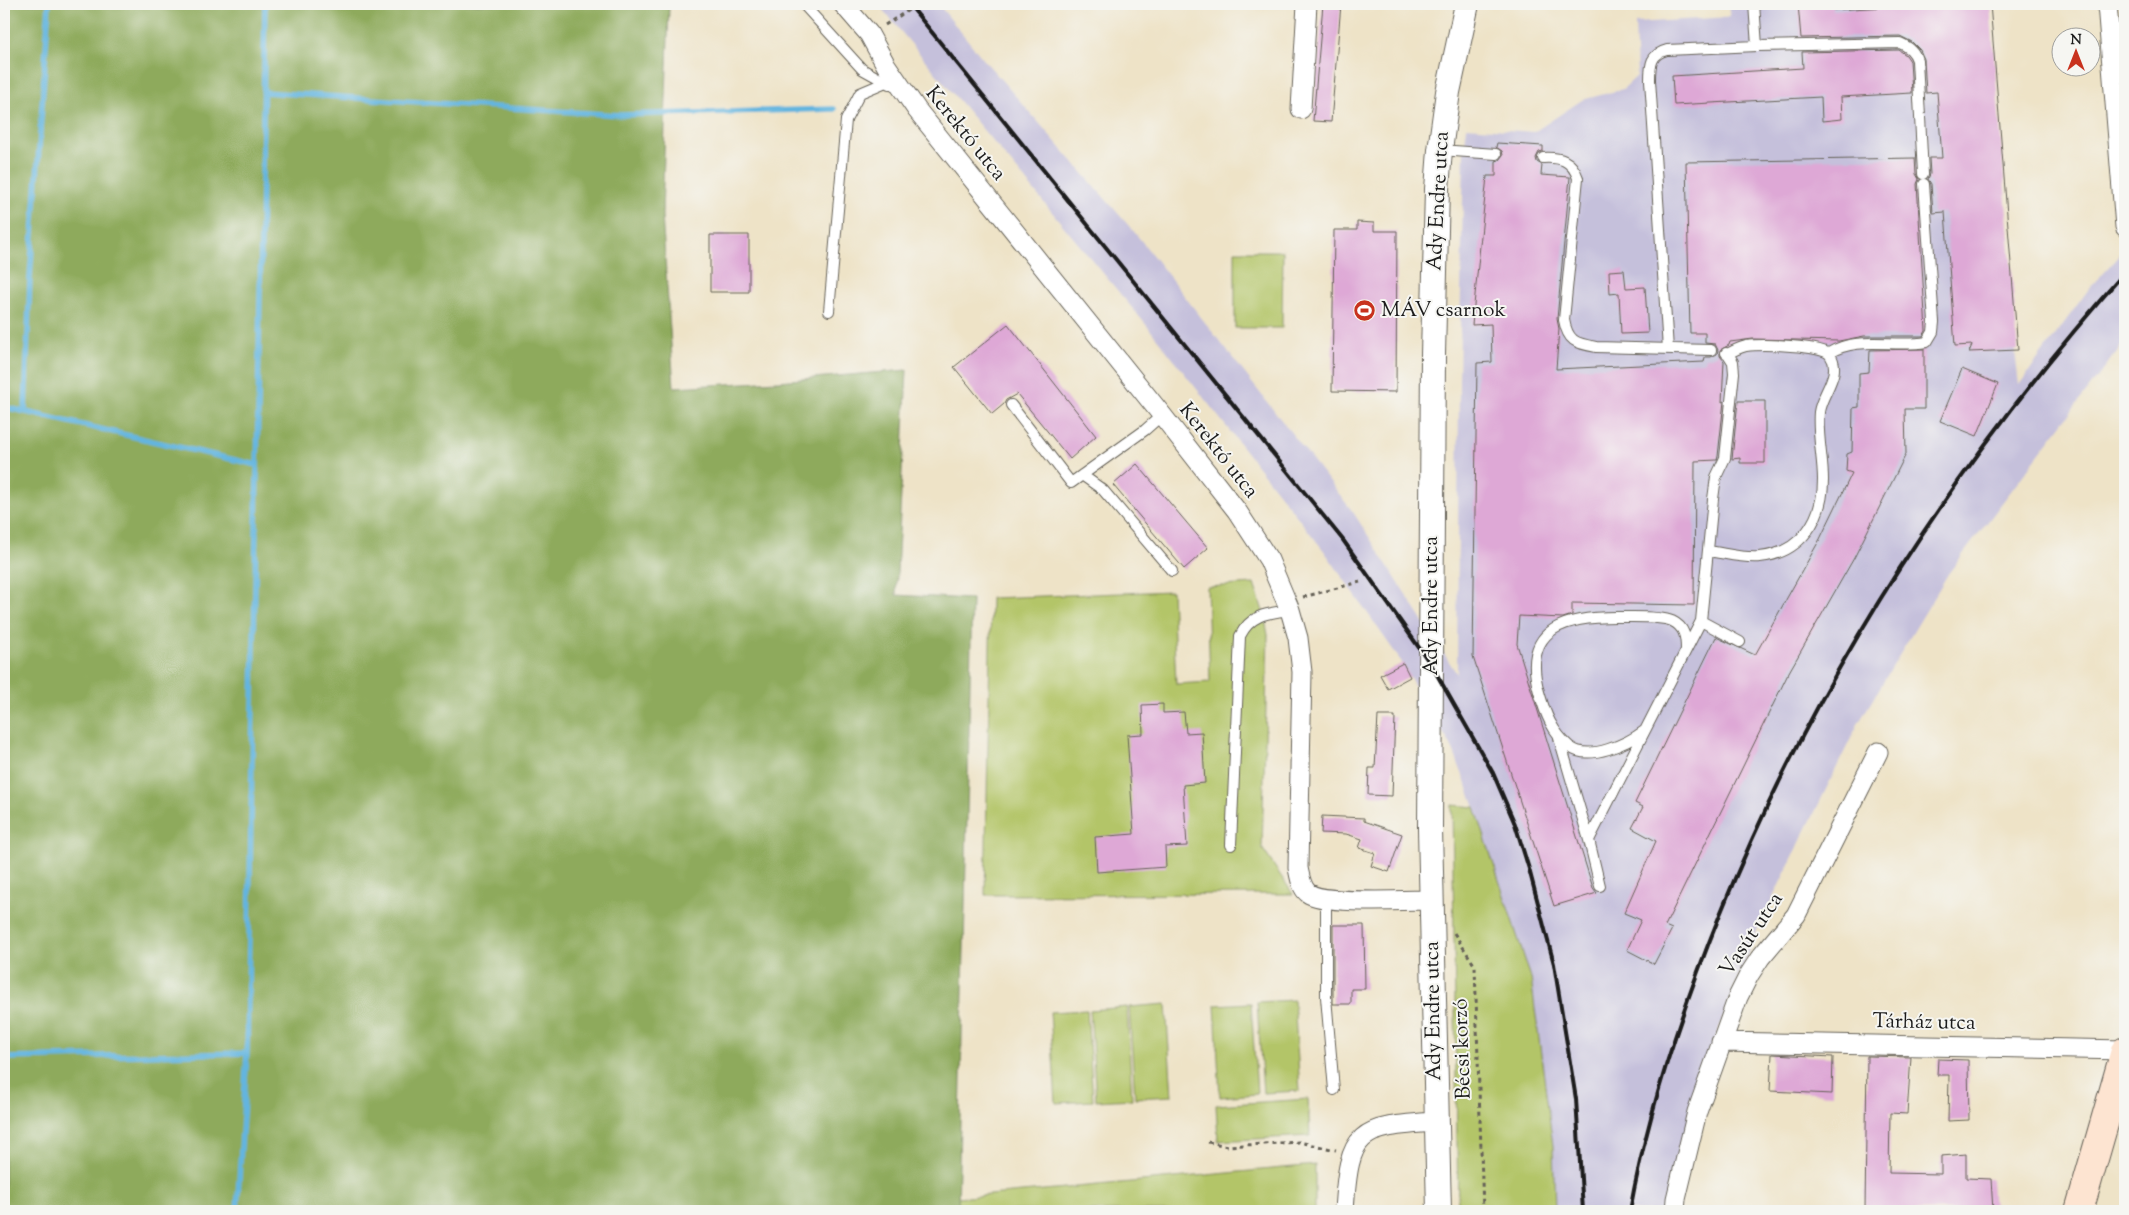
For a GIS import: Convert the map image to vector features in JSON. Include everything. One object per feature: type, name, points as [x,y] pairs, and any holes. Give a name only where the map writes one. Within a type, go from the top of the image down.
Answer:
[{"type":"main road","points":[[2079,1211],[2125,1050]]},
{"type":"street","name":"Kerektó utca","points":[[843,4],[868,34],[903,92],[1162,415],[1258,541],[1289,605],[1298,638],[1302,672],[1298,868],[1303,886],[1308,893],[1326,900],[1432,900]]},
{"type":"street","points":[[1301,109],[1307,4]]},
{"type":"street","name":"Ady Endre utca","points":[[1439,1211],[1430,829],[1432,355],[1440,150],[1448,92],[1467,4]]},
{"type":"street","points":[[2107,4],[2125,227]]},
{"type":"street","name":"Vasút utca","points":[[1675,1211],[1676,1199],[1697,1112],[1738,997],[1748,975],[1796,915],[1878,752]]},
{"type":"street","name":"Tárház utca","points":[[1721,1042],[2125,1050]]},
{"type":"street","points":[[1344,1211],[1348,1166],[1353,1151],[1365,1135],[1382,1127],[1437,1122]]},
{"type":"lane","points":[[803,4],[862,69],[903,92]]},
{"type":"lane","points":[[1754,4],[1757,46]]},
{"type":"lane","points":[[1668,349],[1650,80],[1651,61],[1656,54],[1667,50],[1900,43],[1908,46],[1914,52],[1917,60],[1923,179],[1934,322],[1933,332],[1927,342],[1914,344],[1849,344],[1829,353]]},
{"type":"lane","points":[[829,311],[846,120],[860,93],[886,82]]},
{"type":"lane","points":[[1440,150],[1496,154]]},
{"type":"lane","points":[[1543,158],[1562,159],[1575,168],[1578,178],[1564,320],[1566,331],[1571,339],[1580,344],[1596,347],[1711,350]]},
{"type":"lane","points":[[1589,840],[1686,654],[1701,621],[1708,551],[1716,477],[1725,458],[1734,373],[1733,362],[1727,354],[1746,346],[1759,345],[1820,348],[1829,353],[1834,362],[1832,379],[1819,412],[1823,482],[1815,520],[1802,540],[1783,552],[1760,557],[1708,551]]},
{"type":"lane","points":[[1011,405],[1071,483],[1145,430],[1162,415]]},
{"type":"lane","points":[[1082,475],[1103,490],[1172,571]]},
{"type":"lane","points":[[1231,845],[1240,636],[1248,623],[1258,616],[1289,605]]},
{"type":"lane","points":[[1600,886],[1589,840],[1558,737],[1546,714],[1537,684],[1535,662],[1537,648],[1549,631],[1590,616],[1644,617],[1672,621],[1681,628],[1686,636],[1686,654]]},
{"type":"lane","points":[[1701,621],[1740,642]]},
{"type":"lane","points":[[1558,737],[1573,749],[1594,753],[1616,747],[1647,729]]},
{"type":"lane","points":[[1326,900],[1326,997],[1334,1090]]},
{"type":"path","points":[[868,34],[918,4]]},
{"type":"path","points":[[1289,605],[1360,582]]},
{"type":"path","name":"Bécsi korzó","points":[[1454,933],[1475,966],[1483,1211]]},
{"type":"path","points":[[1208,1142],[1227,1146],[1299,1142],[1330,1150],[1353,1151]]},
{"type":"shaded area","points":[[878,4],[938,4],[984,60],[1136,234],[1353,512],[1457,674],[1459,380],[1464,150],[1467,127],[1534,132],[1582,100],[1623,89],[1637,76],[1635,23],[1730,17],[1729,4],[1984,4],[2002,242],[2019,385],[2091,286],[2125,249],[2125,341],[1948,574],[1858,724],[1757,930],[1715,1039],[1669,1211],[1555,1211],[1553,1146],[1531,978],[1475,807],[1452,747],[1420,696],[1403,664],[1325,552],[1148,327]]},
{"type":"green space","points":[[4,4],[664,4],[669,8],[662,215],[674,387],[778,381],[907,370],[896,595],[972,599],[958,1211],[4,1211]]},
{"type":"green space","points":[[1235,251],[1283,251],[1282,328],[1235,328]]},
{"type":"green space","points":[[1254,584],[1264,614],[1268,635],[1262,848],[1293,894],[985,895],[991,598],[1172,591],[1176,684],[1210,682],[1207,587]]},
{"type":"green space","points":[[1452,805],[1475,807],[1531,978],[1553,1146],[1555,1211],[1458,1211]]},
{"type":"green space","points":[[1294,1000],[1300,1091],[1263,1093],[1257,1002]]},
{"type":"green space","points":[[1251,1003],[1257,1094],[1220,1097],[1215,1005]]},
{"type":"green space","points":[[1166,1004],[1172,1096],[1135,1098],[1129,1007]]},
{"type":"green space","points":[[1127,1007],[1132,1099],[1096,1101],[1090,1010]]},
{"type":"green space","points":[[1087,1010],[1093,1101],[1056,1103],[1050,1012]]},
{"type":"green space","points":[[1308,1099],[1310,1136],[1218,1141],[1216,1105]]},
{"type":"green space","points":[[1315,1165],[1315,1211],[958,1211],[957,1198]]},
{"type":"building","points":[[1323,4],[1341,4],[1331,122],[1313,121]]},
{"type":"building","points":[[1798,4],[1832,4],[1833,10],[1941,4],[1990,4],[2018,350],[1969,352],[1972,345],[1955,346],[1945,212],[1933,213],[1931,184],[1928,179],[1930,174],[1929,158],[1942,158],[1937,92],[1926,93],[1924,59],[1920,50],[1912,42],[1900,36],[1801,38]]},
{"type":"building","points":[[1899,50],[1910,61],[1912,93],[1841,97],[1842,119],[1822,121],[1821,97],[1674,105],[1672,76],[1803,68],[1802,52]]},
{"type":"building","points":[[1497,143],[1543,146],[1543,151],[1539,152],[1536,158],[1537,162],[1542,165],[1541,175],[1570,177],[1557,319],[1559,329],[1556,369],[1704,362],[1705,357],[1717,354],[1718,350],[1715,344],[1705,343],[1705,333],[1690,333],[1686,162],[1915,158],[1916,174],[1919,179],[1917,184],[1926,331],[1923,336],[1864,336],[1839,341],[1753,339],[1730,342],[1729,345],[1720,350],[1720,356],[1724,361],[1722,402],[1724,401],[1718,456],[1717,460],[1695,461],[1694,605],[1572,603],[1572,615],[1563,618],[1519,616],[1517,644],[1593,888],[1597,893],[1554,906],[1473,657],[1477,363],[1492,362],[1491,324],[1472,325],[1487,176],[1496,176],[1496,161],[1503,155],[1502,151],[1496,147]]},
{"type":"building","name":"MÁV csarnok","points":[[1357,222],[1374,223],[1374,231],[1397,231],[1396,392],[1332,391],[1334,230],[1357,230]]},
{"type":"building","points":[[710,235],[749,235],[749,292],[710,292]]},
{"type":"building","points":[[1624,270],[1626,288],[1645,287],[1648,333],[1621,334],[1619,293],[1610,294],[1609,271]]},
{"type":"building","points":[[1008,324],[1096,436],[1070,459],[1017,394],[1006,400],[992,414],[954,367]]},
{"type":"building","points":[[1924,349],[1924,409],[1905,409],[1906,454],[1854,558],[1789,672],[1665,926],[1672,929],[1654,964],[1627,950],[1641,920],[1624,913],[1656,841],[1632,828],[1643,807],[1635,803],[1716,637],[1755,655],[1820,539],[1852,473],[1846,471],[1847,454],[1852,452],[1853,408],[1859,407],[1859,373],[1869,372],[1870,350]]},
{"type":"building","points":[[1962,369],[1998,384],[1977,436],[1940,421]]},
{"type":"building","points":[[1738,401],[1765,401],[1765,463],[1740,463],[1740,458],[1732,459]]},
{"type":"building","points":[[1137,464],[1208,548],[1184,569],[1113,485]]},
{"type":"building","points":[[1403,663],[1410,677],[1388,689],[1380,675]]},
{"type":"building","points":[[1163,704],[1163,713],[1184,712],[1186,733],[1202,732],[1205,783],[1183,785],[1187,846],[1165,847],[1166,867],[1097,872],[1095,837],[1134,834],[1127,735],[1143,734],[1142,705]]},
{"type":"building","points":[[1378,716],[1395,716],[1392,796],[1368,795],[1369,768],[1375,768]]},
{"type":"building","points":[[1322,816],[1364,818],[1364,821],[1402,834],[1389,872],[1371,866],[1375,853],[1359,848],[1362,839],[1346,834],[1321,833]]},
{"type":"building","points":[[1333,925],[1364,925],[1365,989],[1351,989],[1351,1004],[1333,1004]]},
{"type":"building","points":[[1772,1054],[1833,1057],[1832,1094],[1770,1091]]},
{"type":"building","points":[[1867,1056],[1911,1057],[1907,1114],[1890,1113],[1889,1173],[1941,1174],[1941,1156],[1966,1154],[1966,1178],[1991,1179],[1993,1211],[1865,1210]]},
{"type":"building","points":[[1938,1059],[1968,1060],[1969,1120],[1948,1121],[1949,1075],[1937,1075]]},
{"type":"waterway","points":[[25,412],[30,278],[49,4]]},
{"type":"waterway","points":[[237,1211],[247,1053],[265,4]]},
{"type":"waterway","points":[[263,92],[620,115],[834,109]]},
{"type":"waterway","points":[[4,407],[257,465]]},
{"type":"waterway","points":[[4,1058],[247,1053]]},
{"type":"railway","points":[[909,4],[1343,540],[1432,666],[1493,773],[1515,824],[1554,964],[1576,1099],[1583,1211]]},
{"type":"railway","points":[[1630,1211],[1646,1136],[1679,1025],[1719,917],[1757,829],[1799,743],[1845,659],[1894,577],[1947,498],[2062,345],[2125,272]]},
{"type":"place","name":"MÁV csarnok","points":[[1365,311]]}]
